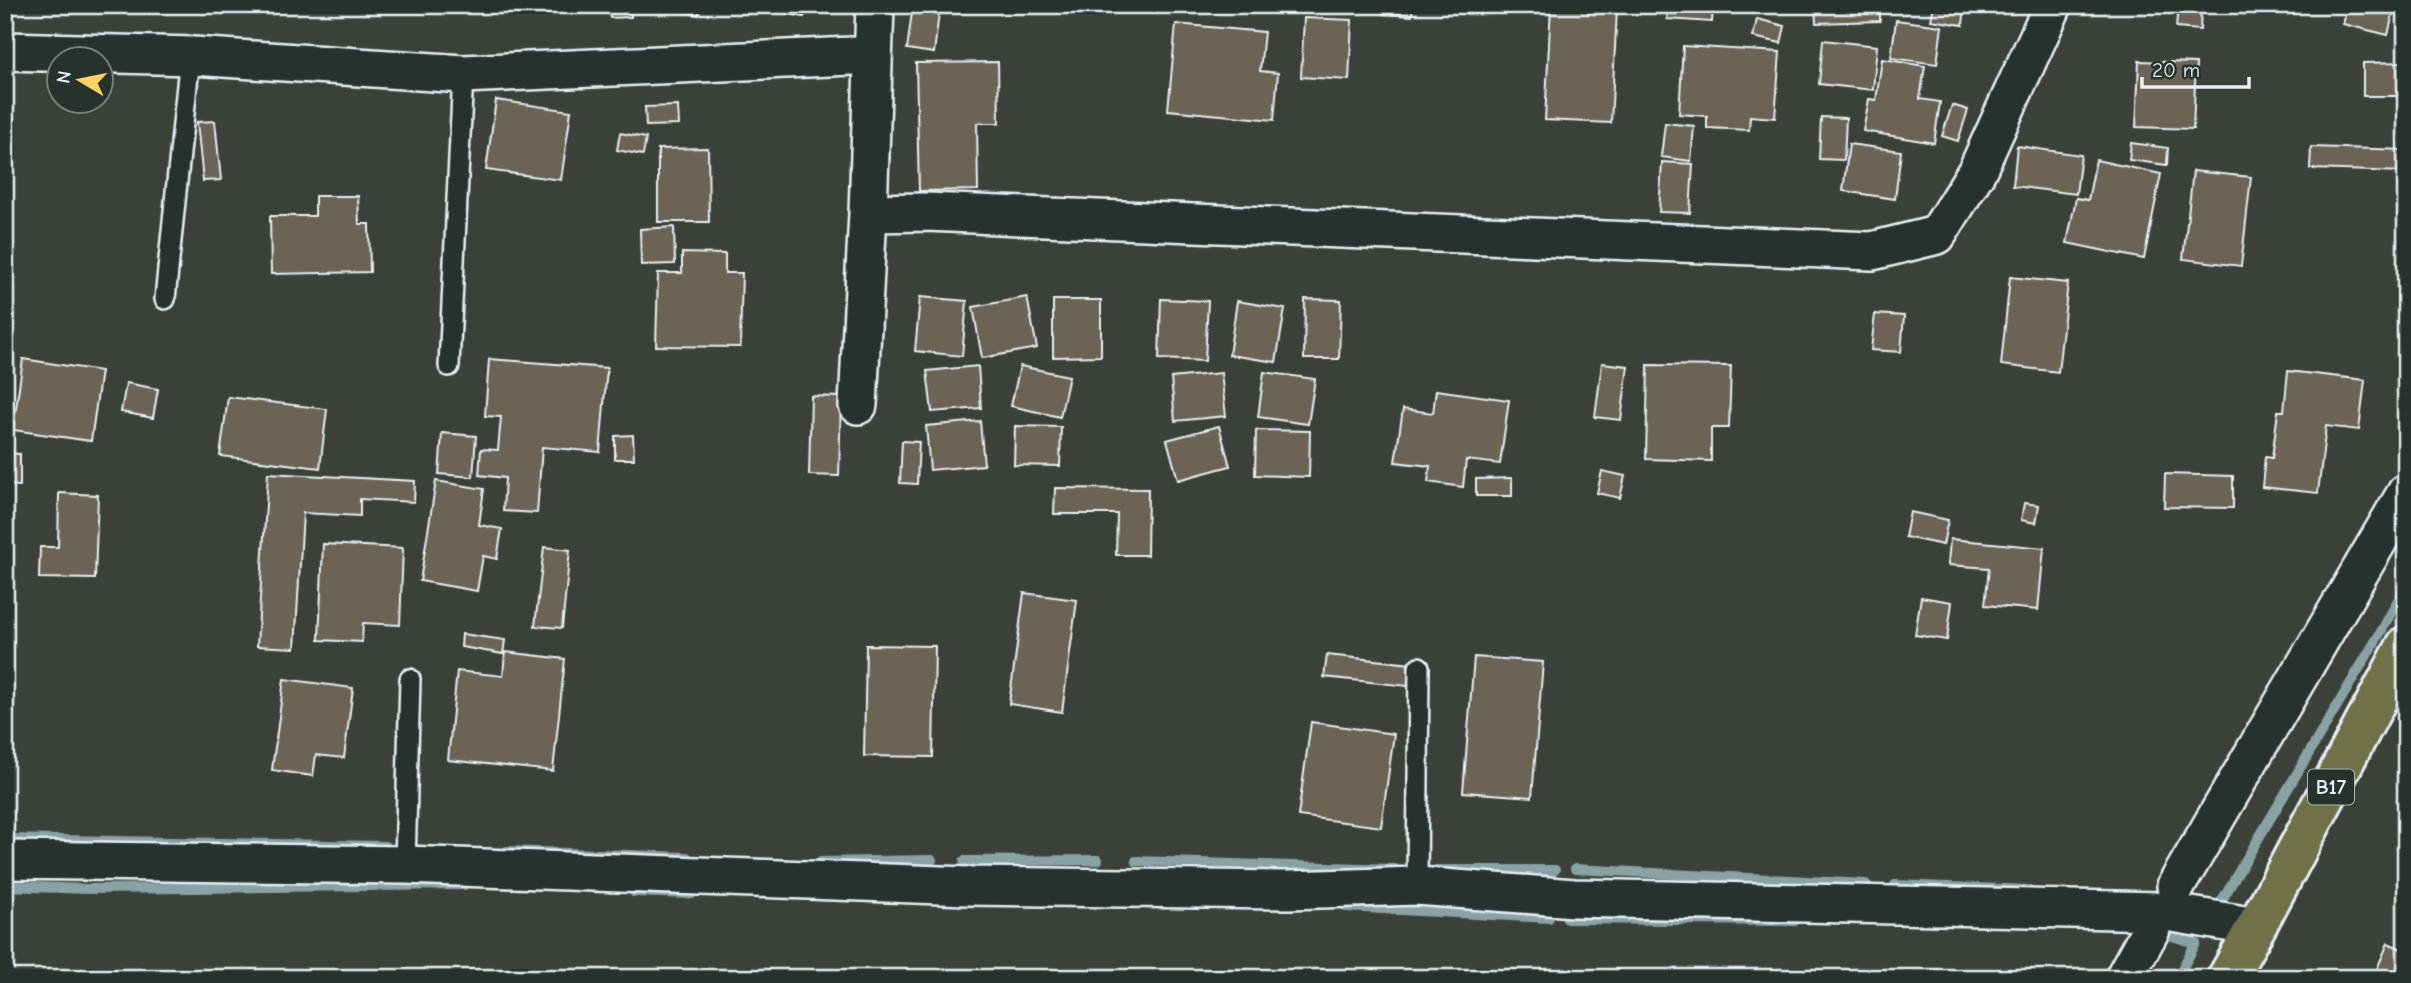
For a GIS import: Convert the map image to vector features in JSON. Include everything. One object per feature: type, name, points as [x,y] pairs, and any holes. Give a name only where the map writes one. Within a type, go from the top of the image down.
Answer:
[{"type":"main road","name":"B17","points":[[2227,978],[2406,646]]},
{"type":"street","points":[[858,405],[873,121],[875,5]]},
{"type":"street","points":[[868,214],[926,212],[1872,251],[1937,235],[1977,171],[2053,5]]},
{"type":"street","points":[[5,51],[190,56],[463,74],[873,55]]},
{"type":"street","points":[[2176,886],[2406,493]]},
{"type":"street","points":[[5,860],[405,865],[968,887],[1288,890],[1417,886],[1587,899],[2161,911],[2256,928]]},
{"type":"street","points":[[2124,978],[2151,929]]},
{"type":"lane","points":[[164,299],[190,56]]},
{"type":"lane","points":[[449,366],[463,74]]},
{"type":"lane","points":[[1417,886],[1419,667]]},
{"type":"lane","points":[[405,865],[410,679]]},
{"type":"building","points":[[609,5],[631,5],[631,17],[610,18]]},
{"type":"building","points":[[645,5],[700,5],[699,15]]},
{"type":"building","points":[[753,5],[807,5],[804,17]]},
{"type":"building","points":[[913,5],[940,5],[934,53],[907,49]]},
{"type":"building","points":[[1384,5],[1413,5],[1412,16],[1383,14]]},
{"type":"building","points":[[1668,5],[1713,5],[1712,22],[1667,19]]},
{"type":"building","points":[[1740,5],[1795,5],[1794,9]]},
{"type":"building","points":[[1815,5],[1880,5],[1880,21],[1816,23]]},
{"type":"building","points":[[1934,5],[1965,5],[1963,25],[1931,20]]},
{"type":"building","points":[[2178,5],[2254,5],[2253,14],[2201,10],[2200,30],[2176,28]]},
{"type":"building","points":[[2348,5],[2395,5],[2388,35],[2343,24]]},
{"type":"building","points":[[1551,6],[1617,9],[1611,123],[1545,120]]},
{"type":"building","points":[[1304,18],[1352,20],[1349,80],[1301,77]]},
{"type":"building","points":[[1757,19],[1785,26],[1781,43],[1753,37]]},
{"type":"building","points":[[1896,20],[1942,26],[1937,64],[1891,58]]},
{"type":"building","points":[[1176,24],[1264,32],[1260,71],[1278,73],[1274,120],[1168,110]]},
{"type":"building","points":[[1823,40],[1877,46],[1873,90],[1819,84]]},
{"type":"building","points":[[1683,46],[1780,52],[1775,118],[1750,116],[1749,130],[1707,128],[1707,116],[1679,114]]},
{"type":"building","points":[[1882,59],[1925,66],[1920,99],[1940,102],[1934,143],[1863,131],[1869,99],[1876,100]]},
{"type":"building","points":[[2139,61],[2196,63],[2193,129],[2136,127]]},
{"type":"building","points":[[998,62],[999,123],[977,123],[978,190],[919,191],[916,63]]},
{"type":"building","points":[[2406,62],[2406,96],[2363,96],[2363,63]]},
{"type":"building","points":[[496,100],[571,111],[561,180],[486,170]]},
{"type":"building","points":[[1952,105],[1968,110],[1958,141],[1942,136]]},
{"type":"building","points":[[678,106],[679,125],[646,126],[645,107]]},
{"type":"building","points":[[1821,117],[1846,118],[1844,160],[1819,159]]},
{"type":"building","points":[[215,121],[221,180],[203,181],[197,122]]},
{"type":"building","points":[[1665,123],[1694,126],[1691,161],[1661,157]]},
{"type":"building","points":[[620,133],[646,138],[643,155],[617,150]]},
{"type":"building","points":[[2131,143],[2168,148],[2167,165],[2129,160]]},
{"type":"building","points":[[1849,144],[1901,151],[1895,199],[1843,191]]},
{"type":"building","points":[[2017,146],[2081,155],[2076,194],[2013,186]]},
{"type":"building","points":[[2311,147],[2406,150],[2406,172],[2310,169]]},
{"type":"building","points":[[708,148],[709,222],[658,222],[658,149]]},
{"type":"building","points":[[2096,160],[2161,174],[2144,259],[2067,243],[2076,198],[2088,200]]},
{"type":"building","points":[[1662,162],[1693,164],[1690,213],[1659,212]]},
{"type":"building","points":[[2193,171],[2251,177],[2241,266],[2183,259]]},
{"type":"building","points":[[315,196],[358,196],[359,224],[369,224],[370,272],[271,274],[270,216],[315,216]]},
{"type":"building","points":[[674,227],[675,264],[641,265],[640,229]]},
{"type":"building","points":[[682,253],[725,254],[725,273],[742,273],[740,347],[656,346],[658,273],[682,273]]},
{"type":"building","points":[[2010,277],[2068,283],[2058,372],[2001,365]]},
{"type":"building","points":[[920,297],[967,301],[962,356],[915,351]]},
{"type":"building","points":[[1027,297],[1037,348],[982,358],[973,307]]},
{"type":"building","points":[[1161,299],[1208,301],[1205,361],[1159,359]]},
{"type":"building","points":[[1305,299],[1341,300],[1339,359],[1304,359]]},
{"type":"building","points":[[1053,300],[1101,300],[1101,356],[1053,357]]},
{"type":"building","points":[[1237,301],[1285,309],[1276,362],[1229,355]]},
{"type":"building","points":[[1875,314],[1904,316],[1901,352],[1871,350]]},
{"type":"building","points":[[23,359],[101,371],[91,441],[13,430]]},
{"type":"building","points":[[489,359],[607,368],[600,452],[542,447],[537,513],[503,511],[505,478],[479,475],[481,449],[498,450],[501,417],[485,416]]},
{"type":"building","points":[[1602,363],[1628,366],[1621,420],[1595,417]]},
{"type":"building","points":[[1648,365],[1731,366],[1729,428],[1711,428],[1711,461],[1646,459]]},
{"type":"building","points":[[978,366],[981,408],[932,412],[927,371]]},
{"type":"building","points":[[1020,366],[1069,376],[1060,417],[1011,406]]},
{"type":"building","points":[[2288,371],[2365,380],[2359,430],[2326,426],[2318,493],[2262,487],[2265,457],[2272,458],[2278,411],[2284,411]]},
{"type":"building","points":[[1264,372],[1315,379],[1308,424],[1258,417]]},
{"type":"building","points":[[1221,373],[1226,416],[1175,421],[1171,378]]},
{"type":"building","points":[[126,383],[158,389],[153,418],[121,412]]},
{"type":"building","points":[[1436,390],[1509,400],[1500,464],[1466,460],[1463,487],[1428,482],[1430,466],[1395,462],[1403,409],[1433,413]]},
{"type":"building","points":[[811,396],[841,397],[839,476],[809,475]]},
{"type":"building","points":[[228,397],[327,409],[320,468],[220,456]]},
{"type":"building","points":[[980,421],[984,465],[930,470],[926,426]]},
{"type":"building","points":[[1015,426],[1061,427],[1060,466],[1014,465]]},
{"type":"building","points":[[1219,426],[1230,466],[1178,480],[1167,440]]},
{"type":"building","points":[[1256,430],[1310,431],[1309,477],[1255,475]]},
{"type":"building","points":[[442,433],[476,436],[473,477],[439,474]]},
{"type":"building","points":[[633,435],[634,459],[615,459],[615,436]]},
{"type":"building","points":[[902,441],[919,442],[917,484],[900,483]]},
{"type":"building","points":[[5,453],[20,454],[20,486],[5,485]]},
{"type":"building","points":[[1602,471],[1625,476],[1620,498],[1597,493]]},
{"type":"building","points":[[268,473],[415,481],[414,502],[360,499],[360,516],[303,513],[295,648],[257,646]]},
{"type":"building","points":[[2165,474],[2233,476],[2233,508],[2164,507]]},
{"type":"building","points":[[1512,478],[1512,496],[1476,496],[1476,479]]},
{"type":"building","points":[[436,481],[484,489],[479,525],[502,529],[497,559],[483,556],[477,591],[420,581]]},
{"type":"building","points":[[1055,488],[1148,489],[1147,555],[1116,555],[1117,514],[1054,514]]},
{"type":"building","points":[[59,493],[98,495],[95,579],[39,578],[40,547],[58,547]]},
{"type":"building","points":[[2024,503],[2039,505],[2036,523],[2021,520]]},
{"type":"building","points":[[1910,512],[1948,520],[1943,545],[1905,537]]},
{"type":"building","points":[[1950,539],[2044,548],[2038,610],[1985,605],[1989,568],[1948,565]]},
{"type":"building","points":[[323,544],[403,548],[400,625],[363,623],[362,642],[319,640]]},
{"type":"building","points":[[544,547],[570,550],[562,628],[535,626]]},
{"type":"building","points":[[1024,593],[1077,600],[1062,712],[1009,704]]},
{"type":"building","points":[[1921,597],[1952,602],[1947,640],[1915,635]]},
{"type":"building","points":[[462,634],[505,640],[503,654],[461,647]]},
{"type":"building","points":[[866,645],[935,646],[933,757],[864,756]]},
{"type":"building","points":[[505,652],[565,659],[553,771],[448,760],[457,671],[503,676]]},
{"type":"building","points":[[1327,655],[1411,664],[1408,686],[1324,677]]},
{"type":"building","points":[[1474,657],[1543,662],[1532,797],[1463,792]]},
{"type":"building","points":[[284,679],[353,688],[344,758],[316,755],[313,776],[272,770]]},
{"type":"building","points":[[1311,722],[1394,734],[1381,827],[1298,816]]},
{"type":"building","points":[[2388,943],[2406,951],[2406,978],[2373,978]]},
{"type":"waterway","points":[[2211,903],[2219,905],[2406,585]]},
{"type":"waterway","points":[[5,839],[385,846]]},
{"type":"waterway","points":[[507,851],[687,857]]},
{"type":"waterway","points":[[819,862],[932,860]]},
{"type":"waterway","points":[[964,861],[1098,860]]},
{"type":"waterway","points":[[1136,861],[1395,869]]},
{"type":"waterway","points":[[1575,869],[1866,884]]},
{"type":"waterway","points":[[1436,870],[1555,870]]},
{"type":"waterway","points":[[5,886],[88,889],[464,885]]},
{"type":"waterway","points":[[1895,885],[2029,890]]},
{"type":"waterway","points":[[634,892],[692,894]]},
{"type":"waterway","points":[[1346,907],[1549,918]]},
{"type":"waterway","points":[[1567,919],[1795,921]]},
{"type":"waterway","points":[[2158,932],[2196,943],[2177,978]]}]
